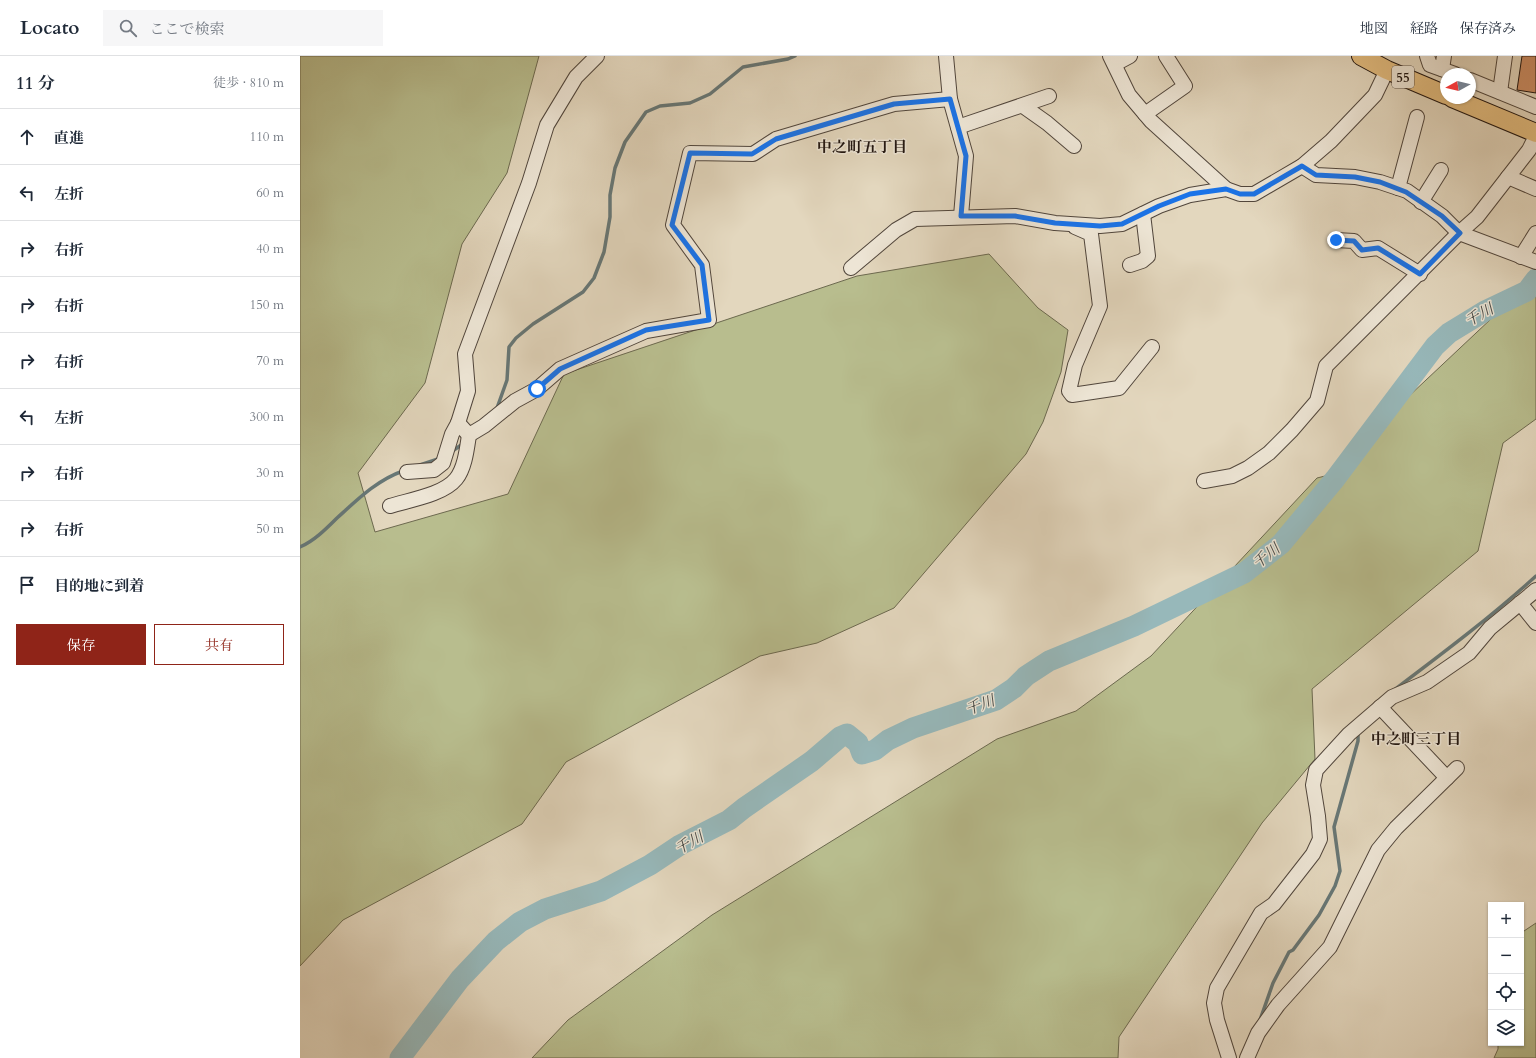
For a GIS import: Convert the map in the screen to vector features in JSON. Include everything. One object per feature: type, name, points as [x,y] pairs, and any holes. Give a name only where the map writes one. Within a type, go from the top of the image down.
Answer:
[{"type":"main road","name":"55","points":[[1362,56],[1387,70],[1440,93]]},
{"type":"main road","points":[[1466,104],[1536,134]]},
{"type":"street","points":[[407,472],[434,470],[443,463],[468,392],[465,354],[529,183],[548,125],[576,77],[597,56]]},
{"type":"street","points":[[946,56],[950,99],[966,156],[961,216]]},
{"type":"street","points":[[1130,56],[1112,60],[1129,94],[1151,120],[1226,189],[1240,194],[1254,194],[1302,166],[1331,142],[1375,95],[1387,70]]},
{"type":"street","points":[[1145,114],[1185,86],[1166,56]]},
{"type":"street","points":[[1427,56],[1430,65],[1443,62]]},
{"type":"street","points":[[1500,92],[1506,56]]},
{"type":"street","points":[[1476,82],[1536,107]]},
{"type":"street","points":[[958,127],[1049,96]]},
{"type":"street","points":[[469,435],[484,426],[515,401],[537,389],[560,369],[646,330],[709,320],[702,265],[672,225],[690,153],[752,154],[776,139],[894,104],[950,99]]},
{"type":"street","points":[[1022,106],[1047,123],[1074,146]]},
{"type":"street","points":[[1398,188],[1417,117]]},
{"type":"street","points":[[1204,481],[1232,476],[1248,468],[1269,453],[1292,430],[1317,401],[1326,366],[1476,217],[1529,150],[1536,134]]},
{"type":"street","points":[[1302,166],[1316,175],[1355,177],[1380,182],[1398,188],[1442,216],[1460,233],[1536,262]]},
{"type":"street","points":[[1421,202],[1441,170]]},
{"type":"street","points":[[1508,177],[1536,189]]},
{"type":"street","points":[[851,268],[896,230],[915,219],[961,216],[1015,216],[1055,223],[1100,226],[1122,224],[1159,206],[1190,194],[1226,189]]},
{"type":"street","points":[[1130,265],[1142,261],[1148,256],[1143,214]]},
{"type":"street","points":[[1069,224],[1091,234],[1100,306],[1075,365],[1070,391],[1072,395],[1119,388],[1152,347]]},
{"type":"street","points":[[1521,257],[1536,233]]},
{"type":"street","points":[[1336,240],[1354,241],[1362,250],[1378,248],[1420,274]]},
{"type":"street","points":[[458,423],[469,435]]},
{"type":"street","points":[[390,506],[430,494],[448,486],[457,478],[466,456],[469,435]]},
{"type":"street","points":[[1229,1058],[1217,1020],[1214,1003],[1217,988],[1261,913],[1274,904],[1313,854],[1320,839],[1313,785],[1316,770],[1349,734],[1392,697],[1427,682],[1469,653],[1490,628],[1536,590]]},
{"type":"street","points":[[1520,603],[1536,623]]},
{"type":"street","points":[[1380,708],[1446,778]]},
{"type":"street","points":[[1247,1058],[1258,1033],[1278,1005],[1330,947],[1378,850],[1396,828],[1457,768]]},
{"type":"green space","points":[[300,56],[539,56],[507,173],[462,244],[425,383],[358,473],[375,532],[508,494],[564,374],[857,276],[989,254],[1038,308],[1068,330],[1061,372],[1043,422],[1026,454],[894,608],[817,643],[760,656],[566,762],[522,824],[343,920],[300,966]]},
{"type":"green space","points":[[1526,286],[1536,288],[1536,419],[1503,443],[1478,551],[1312,689],[1315,759],[1262,823],[1119,1037],[1118,1058],[532,1058],[568,1020],[712,915],[997,739],[1076,711],[1151,656],[1317,478],[1345,471],[1409,396]]},
{"type":"green space","points":[[1536,923],[1536,1058],[1494,1058],[1498,1046],[1524,1046],[1524,931]]},
{"type":"building","points":[[1522,56],[1536,56],[1536,93],[1517,90]]},
{"type":"waterway","points":[[497,408],[507,380],[509,347],[516,338],[533,324],[583,292],[594,278],[604,252],[610,217],[610,195],[615,168],[625,142],[646,112],[660,106],[690,103],[710,94],[743,67],[788,59],[795,56]]},
{"type":"waterway","name":"千川","points":[[400,1058],[460,979],[496,941],[520,922],[545,909],[601,891],[650,865],[680,845],[729,820],[812,761],[840,737],[847,734],[858,743],[862,754],[875,750],[888,740],[913,728],[996,700],[1014,688],[1026,676],[1049,661],[1134,626],[1244,573],[1281,544],[1335,479],[1435,346],[1449,333],[1485,311],[1527,291],[1536,279]]},
{"type":"waterway","points":[[451,452],[464,443]]},
{"type":"waterway","points":[[420,465],[441,458]]},
{"type":"waterway","points":[[300,547],[320,534],[352,504],[376,485],[403,471]]},
{"type":"waterway","points":[[1394,690],[1484,620],[1536,576]]},
{"type":"waterway","points":[[1260,1020],[1273,983],[1289,952],[1293,950],[1319,915],[1335,886],[1340,871],[1334,827],[1358,741],[1358,732]]},
{"type":"district","name":"中之町五丁目","points":[[862,147]]},
{"type":"district","name":"中之町三丁目","points":[[1416,739]]},
{"type":"route","points":[[537,389],[560,369],[646,330],[709,320],[702,265],[672,225],[690,153],[752,154],[776,139],[894,104],[950,99],[966,156],[961,216],[1015,216],[1055,223],[1100,226],[1122,224],[1159,206],[1190,194],[1226,189],[1240,194],[1254,194],[1302,166],[1316,175],[1355,177],[1380,182],[1406,192],[1442,216],[1460,233],[1420,274],[1378,248],[1362,250],[1354,241],[1336,240]]}]
